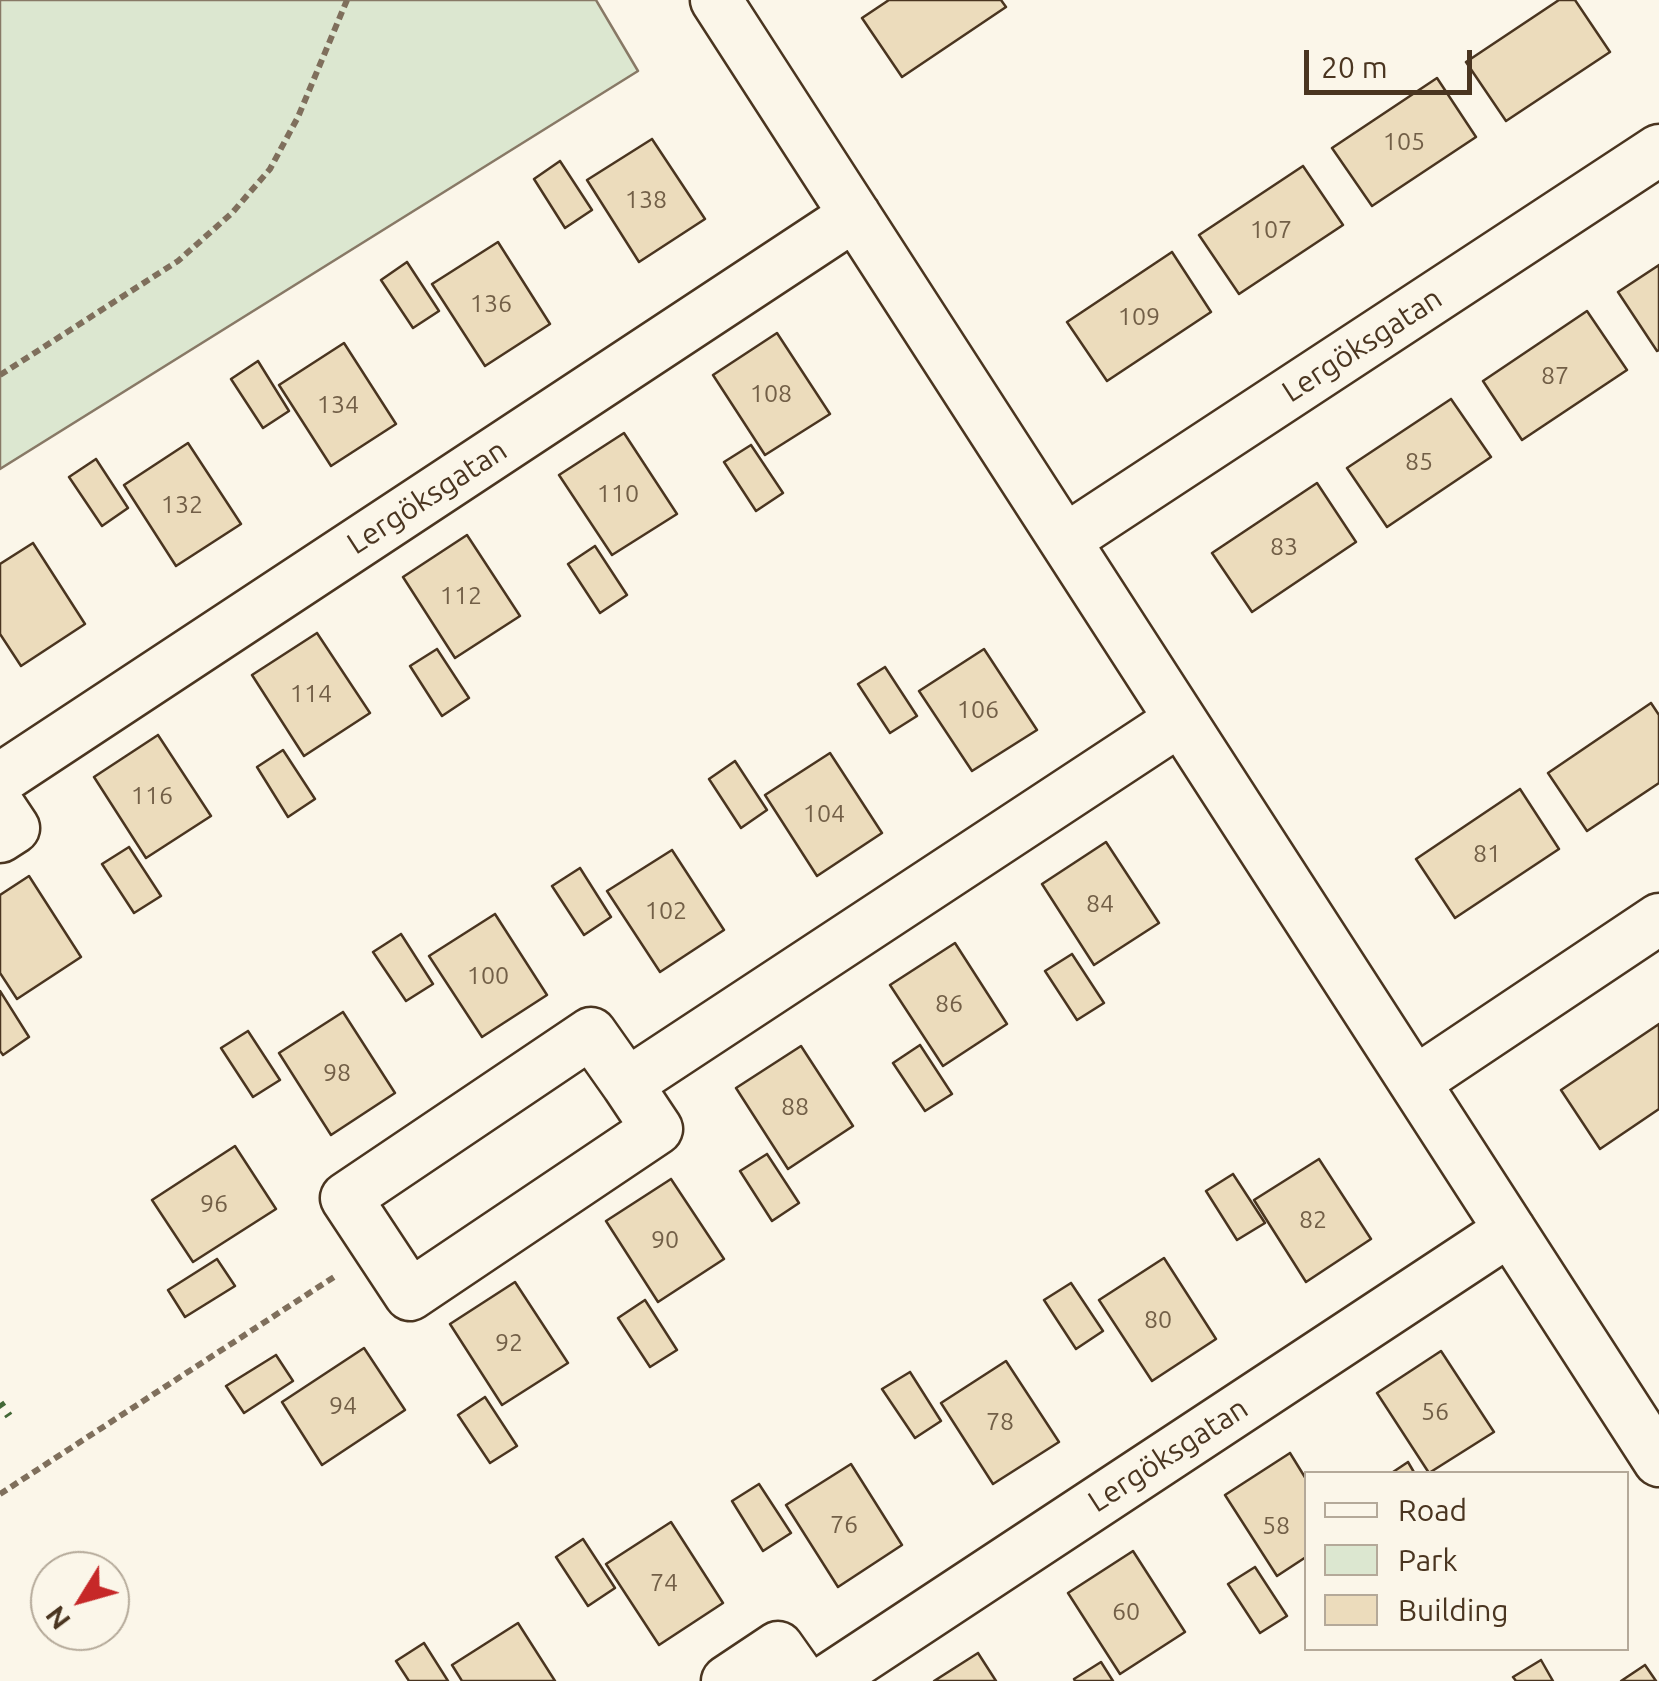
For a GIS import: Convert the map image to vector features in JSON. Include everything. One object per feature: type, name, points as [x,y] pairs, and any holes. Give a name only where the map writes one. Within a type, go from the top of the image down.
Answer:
[{"type":"street","points":[[718,0],[1659,1462]]},
{"type":"street","name":"Lergöksgatan","points":[[1064,540],[1659,150]]},
{"type":"street","name":"Lergöksgatan","points":[[0,779],[855,215]]},
{"type":"street","points":[[627,1084],[1180,720]]},
{"type":"street","points":[[0,806],[14,828],[0,838]]},
{"type":"street","points":[[1414,1082],[1659,919]]},
{"type":"street","points":[[591,1032],[627,1084],[657,1129],[410,1295],[346,1198],[591,1032]]},
{"type":"street","name":"Lergöksgatan","points":[[826,1681],[1510,1230]]},
{"type":"street","points":[[727,1681],[778,1646],[802,1681]]},
{"type":"path","points":[[0,375],[178,261],[232,213],[270,169],[298,116],[346,0]]},
{"type":"path","points":[[0,1494],[378,1248]]},
{"type":"green space","points":[[0,0],[596,0],[638,71],[0,469]]},
{"type":"building","points":[[889,0],[1001,0],[1006,7],[902,77],[862,18]]},
{"type":"building","points":[[1559,0],[1575,0],[1610,52],[1506,121],[1466,62]]},
{"type":"building","points":[[1437,78],[1476,137],[1372,206],[1332,148]]},
{"type":"building","points":[[652,139],[705,219],[639,262],[587,180]]},
{"type":"building","points":[[560,161],[592,210],[565,228],[534,179]]},
{"type":"building","points":[[1303,166],[1343,225],[1239,294],[1199,235]]},
{"type":"building","points":[[498,242],[550,324],[485,366],[432,284]]},
{"type":"building","points":[[1172,252],[1211,312],[1107,381],[1067,322]]},
{"type":"building","points":[[407,262],[439,311],[413,328],[381,280]]},
{"type":"building","points":[[1659,265],[1659,350],[1657,351],[1618,292]]},
{"type":"building","points":[[1587,311],[1627,370],[1522,440],[1483,381]]},
{"type":"building","points":[[777,333],[830,414],[765,455],[713,375]]},
{"type":"building","points":[[344,343],[396,424],[331,466],[279,385]]},
{"type":"building","points":[[258,361],[289,411],[263,428],[231,379]]},
{"type":"building","points":[[1451,399],[1491,457],[1387,527],[1347,468]]},
{"type":"building","points":[[624,433],[677,514],[612,555],[559,475]]},
{"type":"building","points":[[188,443],[241,524],[176,566],[124,485]]},
{"type":"building","points":[[751,445],[783,493],[756,511],[724,462]]},
{"type":"building","points":[[96,459],[128,508],[102,526],[69,477]]},
{"type":"building","points":[[1317,483],[1356,542],[1252,612],[1212,553]]},
{"type":"building","points":[[467,535],[520,616],[455,658],[403,577]]},
{"type":"building","points":[[33,543],[85,624],[21,666],[0,634],[0,564]]},
{"type":"building","points":[[595,546],[627,595],[600,613],[568,564]]},
{"type":"building","points":[[317,633],[370,713],[304,756],[252,675]]},
{"type":"building","points":[[437,649],[469,698],[442,716],[410,666]]},
{"type":"building","points":[[984,649],[1037,730],[972,771],[919,691]]},
{"type":"building","points":[[885,667],[917,716],[890,733],[858,684]]},
{"type":"building","points":[[1651,703],[1659,715],[1659,783],[1587,831],[1548,773]]},
{"type":"building","points":[[158,735],[211,816],[146,858],[94,777]]},
{"type":"building","points":[[283,750],[315,799],[288,817],[257,767]]},
{"type":"building","points":[[830,753],[882,833],[817,876],[765,795]]},
{"type":"building","points":[[735,761],[767,810],[741,828],[709,779]]},
{"type":"building","points":[[1520,789],[1559,849],[1455,918],[1416,859]]},
{"type":"building","points":[[1106,842],[1159,923],[1094,965],[1042,884]]},
{"type":"building","points":[[129,847],[161,896],[134,913],[102,864]]},
{"type":"building","points":[[672,850],[724,930],[660,972],[607,891]]},
{"type":"building","points":[[580,868],[611,917],[584,935],[552,886]]},
{"type":"building","points":[[29,876],[81,957],[17,999],[0,973],[0,895]]},
{"type":"building","points":[[495,914],[547,995],[482,1037],[429,956]]},
{"type":"building","points":[[401,934],[433,984],[406,1001],[373,952]]},
{"type":"building","points":[[955,943],[1007,1024],[943,1066],[890,985]]},
{"type":"building","points":[[1072,954],[1104,1003],[1077,1020],[1045,971]]},
{"type":"building","points":[[0,991],[29,1037],[3,1055],[0,1051]]},
{"type":"building","points":[[343,1012],[395,1093],[331,1135],[279,1053]]},
{"type":"building","points":[[1659,1024],[1659,1109],[1600,1149],[1561,1090]]},
{"type":"building","points":[[248,1031],[280,1080],[253,1097],[221,1048]]},
{"type":"building","points":[[920,1045],[952,1094],[925,1111],[893,1063]]},
{"type":"building","points":[[801,1046],[853,1126],[788,1169],[736,1088]]},
{"type":"building","points":[[235,1146],[276,1209],[193,1262],[152,1200]]},
{"type":"building","points":[[767,1154],[799,1203],[772,1221],[740,1171]]},
{"type":"building","points":[[1319,1159],[1371,1239],[1306,1282],[1254,1200]]},
{"type":"building","points":[[1233,1174],[1265,1223],[1237,1240],[1206,1191]]},
{"type":"building","points":[[671,1179],[724,1259],[658,1302],[606,1221]]},
{"type":"building","points":[[1164,1258],[1216,1339],[1152,1381],[1099,1300]]},
{"type":"building","points":[[217,1259],[235,1286],[185,1317],[168,1290]]},
{"type":"building","points":[[515,1282],[568,1363],[502,1405],[450,1324]]},
{"type":"building","points":[[1071,1283],[1103,1331],[1076,1349],[1044,1300]]},
{"type":"building","points":[[645,1300],[677,1350],[650,1367],[618,1318]]},
{"type":"building","points":[[364,1348],[405,1410],[322,1465],[282,1402]]},
{"type":"building","points":[[1441,1351],[1494,1432],[1428,1471],[1377,1393]]},
{"type":"building","points":[[276,1355],[293,1381],[244,1413],[226,1386]]},
{"type":"building","points":[[1006,1361],[1059,1442],[993,1484],[941,1403]]},
{"type":"building","points":[[910,1372],[941,1421],[915,1438],[882,1389]]},
{"type":"building","points":[[485,1397],[517,1446],[490,1463],[458,1415]]},
{"type":"building","points":[[1290,1453],[1304,1476],[1304,1558],[1277,1576],[1225,1495]]},
{"type":"building","points":[[1408,1462],[1413,1471],[1394,1471]]},
{"type":"building","points":[[851,1464],[902,1545],[838,1587],[786,1505]]},
{"type":"building","points":[[759,1484],[791,1533],[763,1551],[732,1501]]},
{"type":"building","points":[[671,1522],[723,1603],[659,1645],[606,1564]]},
{"type":"building","points":[[583,1539],[615,1588],[588,1606],[556,1557]]},
{"type":"building","points":[[1133,1551],[1185,1632],[1120,1674],[1068,1593]]},
{"type":"building","points":[[1255,1567],[1287,1616],[1260,1633],[1228,1584]]},
{"type":"building","points":[[518,1623],[555,1681],[462,1681],[452,1665]]},
{"type":"building","points":[[424,1643],[448,1681],[409,1681],[396,1661]]},
{"type":"building","points":[[978,1653],[996,1681],[934,1681]]},
{"type":"building","points":[[1541,1660],[1553,1681],[1516,1681],[1513,1677]]},
{"type":"building","points":[[1101,1662],[1113,1681],[1075,1681],[1074,1679]]},
{"type":"building","points":[[1645,1665],[1656,1681],[1621,1681]]},
{"type":"hedge","points":[[0,1403],[9,1416]]}]
